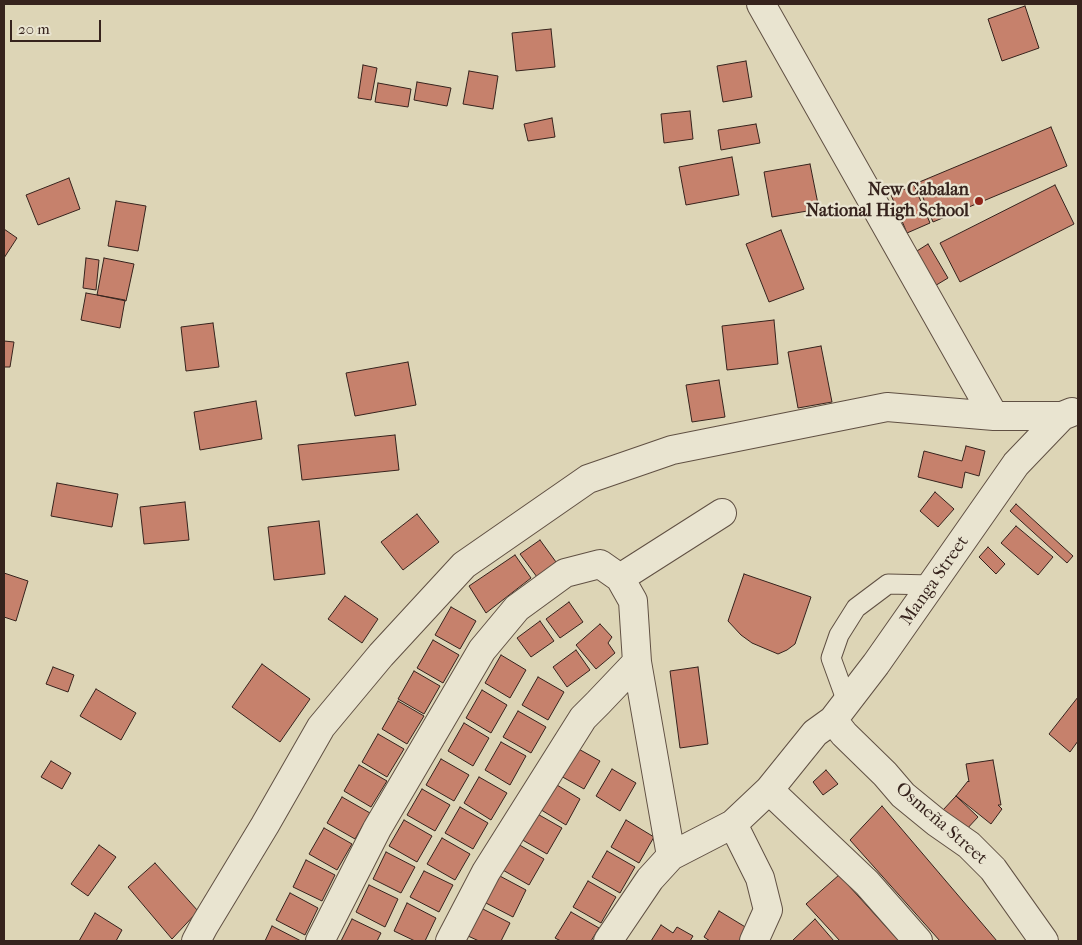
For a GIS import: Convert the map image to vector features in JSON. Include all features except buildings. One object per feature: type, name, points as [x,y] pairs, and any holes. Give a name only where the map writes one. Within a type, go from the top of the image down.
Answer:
[{"type":"street","points":[[761,4],[994,416]]},
{"type":"street","points":[[196,941],[321,727],[381,655],[464,565],[588,479],[672,450],[887,407],[994,416],[1070,413]]},
{"type":"street","name":"Manga Street","points":[[671,856],[733,824],[769,790],[815,733],[840,711],[876,664],[1016,464],[1070,413]]},
{"type":"street","points":[[620,578],[722,513]]},
{"type":"street","points":[[320,941],[377,829],[482,650],[516,608],[565,574],[600,564],[620,578],[633,601],[637,662],[671,856],[650,880],[608,941]]},
{"type":"street","points":[[450,941],[486,872],[583,718],[637,662]]},
{"type":"street","name":"Osmeña Street","points":[[840,711],[844,734],[870,758],[903,795],[936,822],[969,845],[994,869],[1044,941]]},
{"type":"street","points":[[769,790],[867,883],[918,941]]},
{"type":"street","points":[[733,824],[760,878],[768,910],[754,941]]},
{"type":"lane","points":[[840,711],[831,658],[840,635],[856,608],[888,584],[932,585]]},
{"type":"place","name":"New Cabalan National High School","points":[[979,201]]}]
